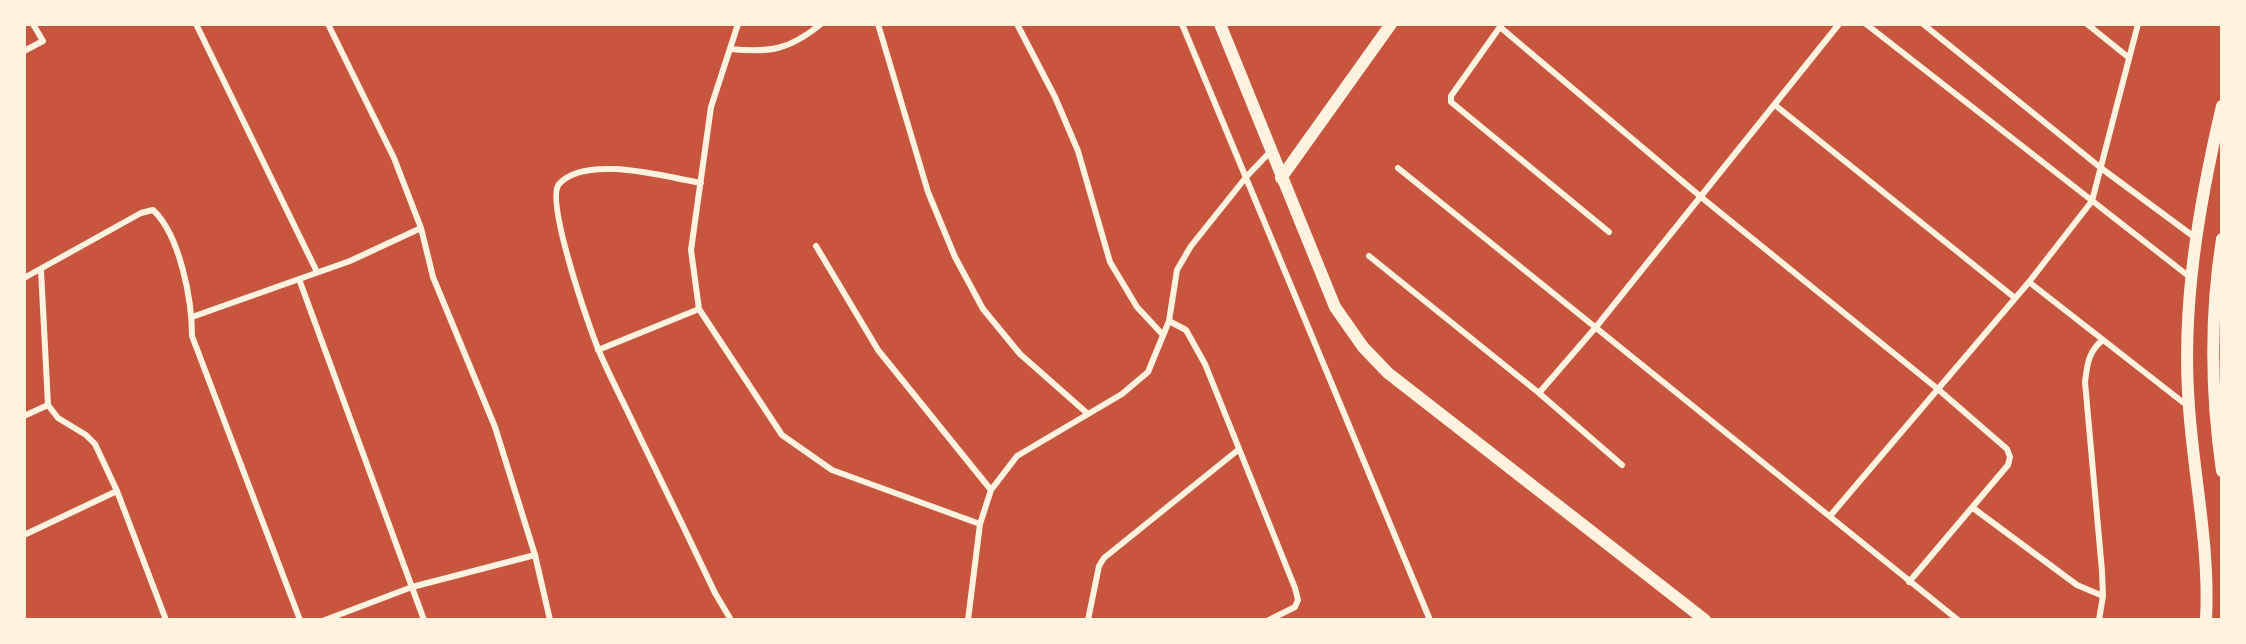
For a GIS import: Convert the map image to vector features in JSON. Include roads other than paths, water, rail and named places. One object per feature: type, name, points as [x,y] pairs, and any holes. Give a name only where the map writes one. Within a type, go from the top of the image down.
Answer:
[{"type":"main road","points":[[1220,24],[1270,152],[1335,307],[1363,348],[1388,373],[1706,620]]},
{"type":"main road","points":[[1281,178],[1391,24]]},
{"type":"main road","points":[[2206,620],[2206,549],[2189,407],[2187,318],[2206,175],[2222,106]]},
{"type":"main road","points":[[2222,239],[2214,347],[2222,471]]},
{"type":"street","points":[[24,51],[43,41],[33,24]]},
{"type":"street","points":[[196,24],[317,272]]},
{"type":"street","points":[[328,24],[394,159],[421,228],[433,277],[495,427],[535,555],[550,620]]},
{"type":"street","points":[[738,24],[711,107],[692,250],[699,309],[782,435],[832,470],[980,524]]},
{"type":"street","points":[[730,49],[763,52],[789,46],[821,24]]},
{"type":"street","points":[[878,24],[928,192],[955,257],[982,309],[1020,354],[1088,414]]},
{"type":"street","points":[[1017,24],[1055,97],[1078,151],[1110,262],[1137,307],[1163,335]]},
{"type":"street","points":[[1182,24],[1430,620]]},
{"type":"street","points":[[1539,393],[1596,327],[1839,24]]},
{"type":"street","points":[[1866,24],[2192,279]]},
{"type":"street","points":[[1923,24],[2101,168],[2198,239]]},
{"type":"street","points":[[2087,24],[2128,57]]},
{"type":"street","points":[[1830,516],[2029,282],[2092,201],[2138,24]]},
{"type":"street","points":[[1609,232],[1451,102],[1452,96],[1502,25],[1701,196],[1939,390],[2007,449],[2010,457],[2008,465],[1909,582]]},
{"type":"street","points":[[1775,105],[2015,298]]},
{"type":"street","points":[[968,620],[980,524],[991,490],[1017,456],[1122,394],[1148,372],[1169,321],[1177,270],[1191,246],[1247,176],[1270,152]]},
{"type":"street","points":[[701,183],[609,168],[587,171],[559,185],[555,196],[565,251],[598,350],[731,620]]},
{"type":"street","points":[[1398,168],[1958,620]]},
{"type":"street","points":[[24,278],[141,213],[153,210],[164,220],[184,274],[192,317],[192,336],[300,620]]},
{"type":"street","points":[[192,317],[350,261],[421,228]]},
{"type":"street","points":[[816,246],[878,350],[991,490]]},
{"type":"street","points":[[1368,256],[1539,393],[1622,465]]},
{"type":"street","points":[[41,270],[48,405],[58,418],[86,435],[95,444],[117,491],[166,620]]},
{"type":"street","points":[[299,279],[424,620]]},
{"type":"street","points":[[2029,282],[2189,407]]},
{"type":"street","points":[[598,350],[699,309]]},
{"type":"street","points":[[1169,321],[1186,330],[1193,339],[1298,600],[1295,607],[1269,620]]},
{"type":"street","points":[[2099,620],[2103,596],[2085,382],[2088,358],[2096,345],[2103,340]]},
{"type":"street","points":[[24,417],[48,405]]},
{"type":"street","points":[[1088,620],[1099,566],[1104,558],[1238,450]]},
{"type":"street","points":[[24,535],[117,491]]},
{"type":"street","points":[[1973,508],[2077,585],[2103,596]]},
{"type":"street","points":[[326,620],[412,587],[535,555]]}]
